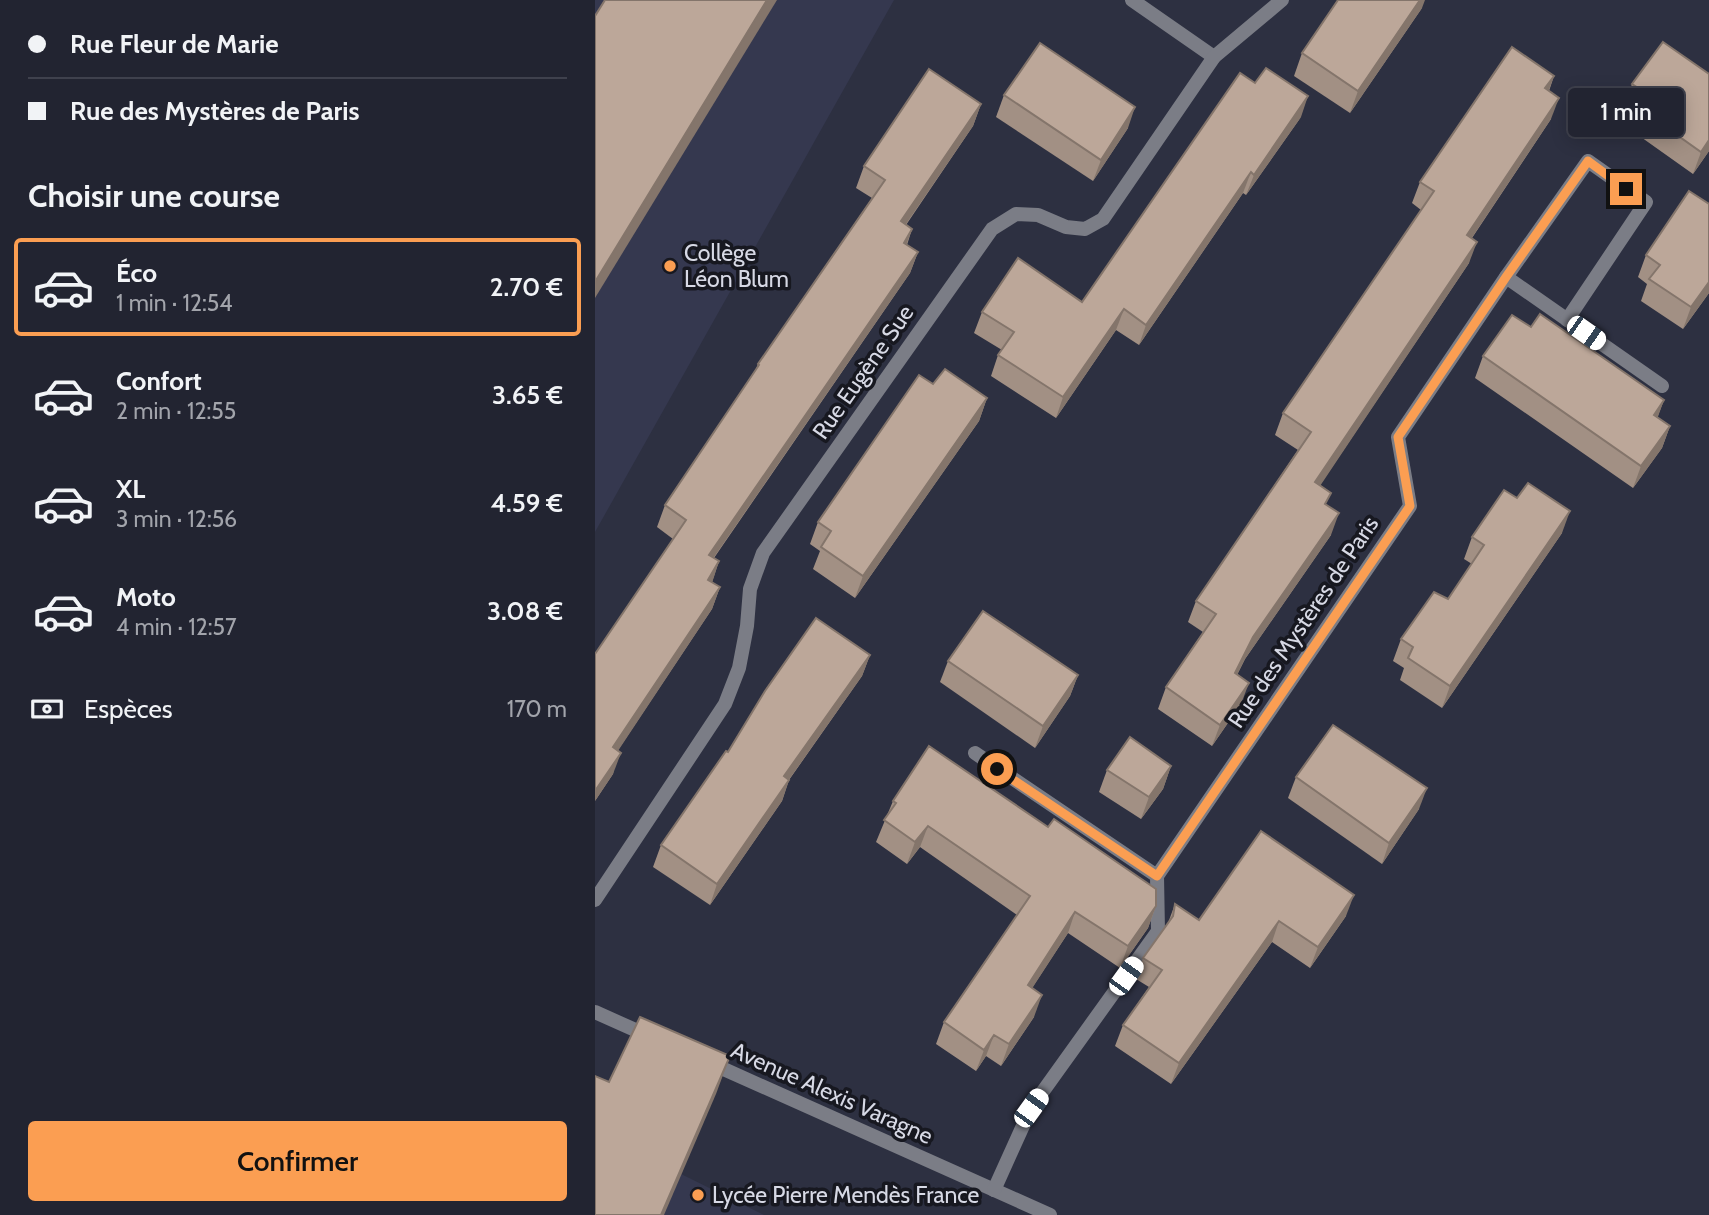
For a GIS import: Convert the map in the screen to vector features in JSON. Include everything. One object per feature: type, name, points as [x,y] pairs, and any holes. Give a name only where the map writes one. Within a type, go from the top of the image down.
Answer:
[{"type":"street","points":[[1132,0],[1214,57]]},
{"type":"street","name":"Rue Eugène Sue","points":[[595,900],[725,704],[739,668],[747,626],[750,589],[763,553],[992,229],[1016,214],[1038,215],[1066,227],[1086,229],[1103,219],[1214,57],[1282,0]]},
{"type":"street","name":"Rue des Mystères de Paris","points":[[1157,876],[1410,506],[1398,437],[1588,161],[1646,202],[1567,320]]},
{"type":"street","points":[[1506,277],[1662,386]]},
{"type":"street","points":[[975,753],[1157,876],[1158,932],[1031,1108],[994,1189]]},
{"type":"street","points":[[595,1012],[670,1045]]},
{"type":"street","name":"Avenue Alexis Varagne","points":[[695,1056],[1051,1215]]},
{"type":"shaded area","name":"Collège Léon Blum","points":[[595,0],[894,0],[595,532]]},
{"type":"shaded area","name":"Lycée Pierre Mendès France","points":[[681,1174],[764,1215],[664,1215]]},
{"type":"building","points":[[605,0],[767,0],[595,282],[595,16]]},
{"type":"building","points":[[1338,0],[1420,0],[1358,91],[1302,53]]},
{"type":"building","points":[[1663,42],[1709,74],[1709,140],[1701,152],[1639,108],[1648,94],[1632,84]]},
{"type":"building","points":[[1040,43],[1135,107],[1101,160],[1004,95]]},
{"type":"building","points":[[1512,47],[1554,76],[1545,88],[1559,98],[1467,235],[1477,242],[1315,482],[1331,493],[1325,504],[1339,513],[1253,637],[1235,673],[1249,683],[1220,725],[1166,687],[1216,614],[1196,601],[1311,432],[1283,413],[1434,191],[1420,182]]},
{"type":"building","points":[[1266,68],[1308,96],[1254,175],[1251,172],[1146,325],[1124,309],[1063,397],[998,355],[1014,332],[982,312],[1018,258],[1082,302],[1240,73],[1255,83]]},
{"type":"building","points":[[929,69],[981,104],[901,221],[912,229],[904,243],[918,252],[709,555],[719,561],[708,580],[720,587],[613,747],[621,753],[595,791],[595,654],[686,520],[665,505],[885,180],[864,166]]},
{"type":"building","points":[[1689,191],[1709,204],[1709,282],[1691,307],[1649,279],[1660,265],[1646,255]]},
{"type":"building","points":[[1540,314],[1664,400],[1654,415],[1670,426],[1641,466],[1483,356],[1512,315],[1531,327]]},
{"type":"building","points":[[945,369],[987,398],[863,576],[821,547],[831,531],[818,522],[919,375],[933,384]]},
{"type":"building","points":[[1528,483],[1570,511],[1450,686],[1408,658],[1413,647],[1401,639],[1434,592],[1448,599],[1484,545],[1472,537],[1504,490],[1517,498]]},
{"type":"building","points":[[983,611],[1078,675],[1043,726],[948,661]]},
{"type":"building","points":[[816,618],[870,655],[784,776],[789,780],[717,884],[661,845],[726,751],[728,752],[765,691]]},
{"type":"building","points":[[1333,725],[1427,788],[1389,843],[1296,777]]},
{"type":"building","points":[[1130,737],[1171,766],[1149,797],[1107,770]]},
{"type":"building","points":[[929,746],[1048,827],[1054,819],[1156,889],[1156,906],[1128,946],[1075,912],[1028,985],[1042,995],[1009,1044],[994,1035],[984,1050],[944,1022],[1030,896],[928,826],[915,842],[884,820],[896,803],[893,801]]},
{"type":"building","points":[[1261,831],[1354,895],[1318,947],[1279,921],[1179,1063],[1123,1025],[1162,970],[1143,958],[1173,916],[1175,904],[1199,920]]},
{"type":"building","points":[[640,1017],[730,1056],[661,1215],[595,1215],[595,1076],[609,1082]]},
{"type":"place","name":"Collège Léon Blum","points":[[670,266]]},
{"type":"place","name":"Lycée Pierre Mendès France","points":[[698,1195]]},
{"type":"route","points":[[997,769],[1157,876],[1410,506],[1398,437],[1506,277],[1588,161],[1626,189]]}]
